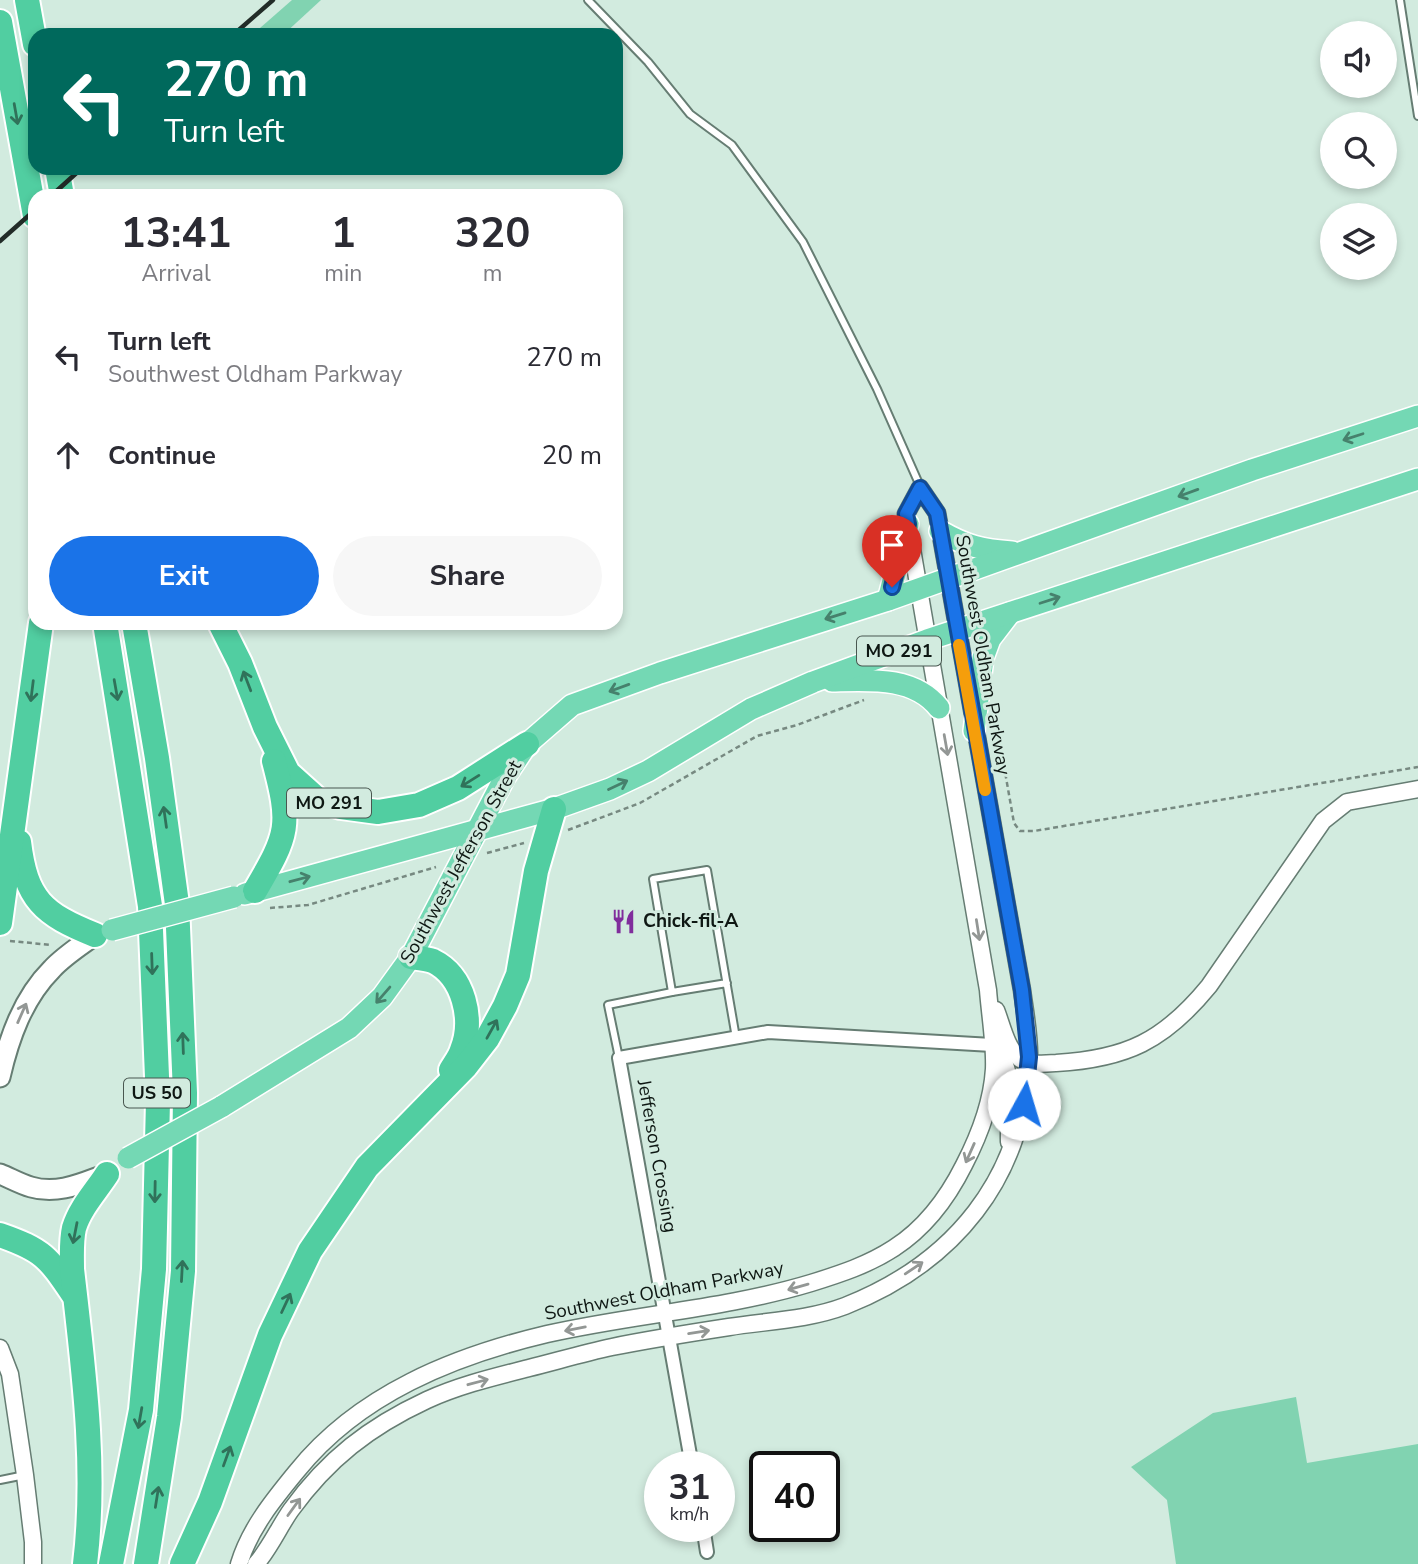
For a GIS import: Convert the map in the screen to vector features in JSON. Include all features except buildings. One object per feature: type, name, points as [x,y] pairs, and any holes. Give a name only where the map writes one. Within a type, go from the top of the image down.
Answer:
[{"type":"highway","points":[[27,0],[32,28]]},
{"type":"highway","points":[[0,22],[30,189]]},
{"type":"highway","name":"MO 291","points":[[224,630],[288,773],[318,800],[341,807],[378,813],[419,806],[458,788],[527,744],[572,705],[660,673],[947,580],[1252,470],[1418,416]]},
{"type":"highway","name":"MO 291","points":[[104,933],[252,899],[479,831],[559,820],[751,709],[813,682],[927,640],[1418,480]]},
{"type":"highway","points":[[888,600],[908,524]]},
{"type":"highway","points":[[940,531],[960,543],[983,550],[1021,552]]},
{"type":"highway","points":[[974,731],[984,658],[990,639],[1010,613]]},
{"type":"highway","points":[[3,932],[40,630]]},
{"type":"highway","name":"US 50","points":[[106,630],[150,906],[158,1101],[153,1269],[141,1410],[111,1564]]},
{"type":"highway","name":"US 50","points":[[135,630],[157,758],[177,904],[185,1093],[183,1271],[169,1417],[146,1564]]},
{"type":"highway","points":[[813,682],[866,680],[901,684],[926,693],[939,708]]},
{"type":"highway","name":"MO 291","points":[[252,899],[281,845],[285,828],[285,803],[265,727]]},
{"type":"highway","name":"Southwest Jefferson Street","points":[[107,1174],[128,1158],[221,1107],[349,1028],[382,997],[411,957],[505,777],[527,744]]},
{"type":"highway","points":[[16,817],[27,885],[43,907],[55,916],[104,933]]},
{"type":"highway","points":[[183,1564],[210,1502],[270,1335],[310,1251],[367,1167],[434,1101],[487,1040],[505,1006],[518,975],[536,871],[559,820]]},
{"type":"highway","points":[[411,957],[432,961],[444,969],[456,981],[465,1002],[467,1020],[463,1049],[434,1101]]},
{"type":"highway","points":[[85,1564],[87,1412],[72,1269],[74,1230],[81,1213],[107,1174]]},
{"type":"highway","points":[[0,1235],[28,1245],[40,1253],[54,1266],[76,1298]]},
{"type":"main road","points":[[0,1077],[28,1000],[52,969],[104,933]]},
{"type":"main road","name":"Southwest Jefferson Street","points":[[0,1174],[31,1188],[47,1190],[63,1189],[107,1174]]},
{"type":"street","name":"Southwest Oldham Parkway","points":[[239,1564],[245,1546],[258,1523],[308,1458],[340,1427],[386,1395],[417,1379],[465,1359],[549,1334],[733,1303],[793,1289],[843,1273],[874,1260],[906,1238],[939,1206],[970,1155],[989,1100],[994,1069],[988,990],[906,514],[920,488],[937,513],[1022,990],[1029,1064],[1024,1104],[1009,1155],[971,1221],[945,1246],[881,1289],[844,1307],[810,1316],[612,1347],[478,1381],[427,1400],[364,1435],[320,1473],[290,1512],[256,1564]]},
{"type":"street","points":[[988,990],[1010,1046],[1019,1058],[1029,1064],[1116,1056],[1165,1032],[1188,1012],[1209,986],[1323,821],[1348,802],[1418,789]]},
{"type":"street","name":"Jefferson Crossing","points":[[689,1451],[619,1058],[768,1032],[992,1045]]},
{"type":"street","points":[[992,1045],[1001,1054],[1009,1077],[1009,1155]]},
{"type":"street","points":[[0,1348],[10,1374],[26,1475],[33,1564]]},
{"type":"street","points":[[417,1379],[427,1400]]},
{"type":"street","points":[[0,1382],[15,1412]]},
{"type":"street","points":[[705,1542],[707,1552]]},
{"type":"lane","points":[[588,0],[615,28]]},
{"type":"lane","points":[[1400,0],[1418,116]]},
{"type":"lane","points":[[623,36],[690,114],[732,145],[803,242],[877,389],[920,488]]},
{"type":"lane","points":[[672,992],[653,879],[707,870],[736,1038]]},
{"type":"lane","points":[[619,1058],[608,1005],[727,983]]},
{"type":"lane","points":[[0,1480],[26,1475]]},
{"type":"path","points":[[559,820],[640,803],[757,736],[797,725],[867,699]]},
{"type":"path","points":[[994,711],[1014,823],[1020,831],[1034,831],[1418,767]]},
{"type":"path","points":[[494,851],[530,841]]},
{"type":"path","points":[[252,899],[307,905],[448,864]]},
{"type":"path","points":[[3,932],[62,946]]},
{"type":"green space","points":[[292,0],[321,0],[291,28],[260,28]]},
{"type":"green space","points":[[1296,1397],[1307,1463],[1418,1444],[1418,1564],[1176,1564],[1167,1500],[1131,1467],[1213,1413]]},
{"type":"railway","points":[[241,28],[273,0]]},
{"type":"railway","points":[[59,189],[74,175]]},
{"type":"railway","points":[[0,241],[28,216]]},
{"type":"slow traffic","points":[[959,645],[985,790]]},
{"type":"place","name":"Chick-fil-A","points":[[623,921]]},
{"type":"route","points":[[892,587],[908,524],[906,514],[920,488],[937,513],[1022,990],[1029,1057],[1024,1104]]}]
